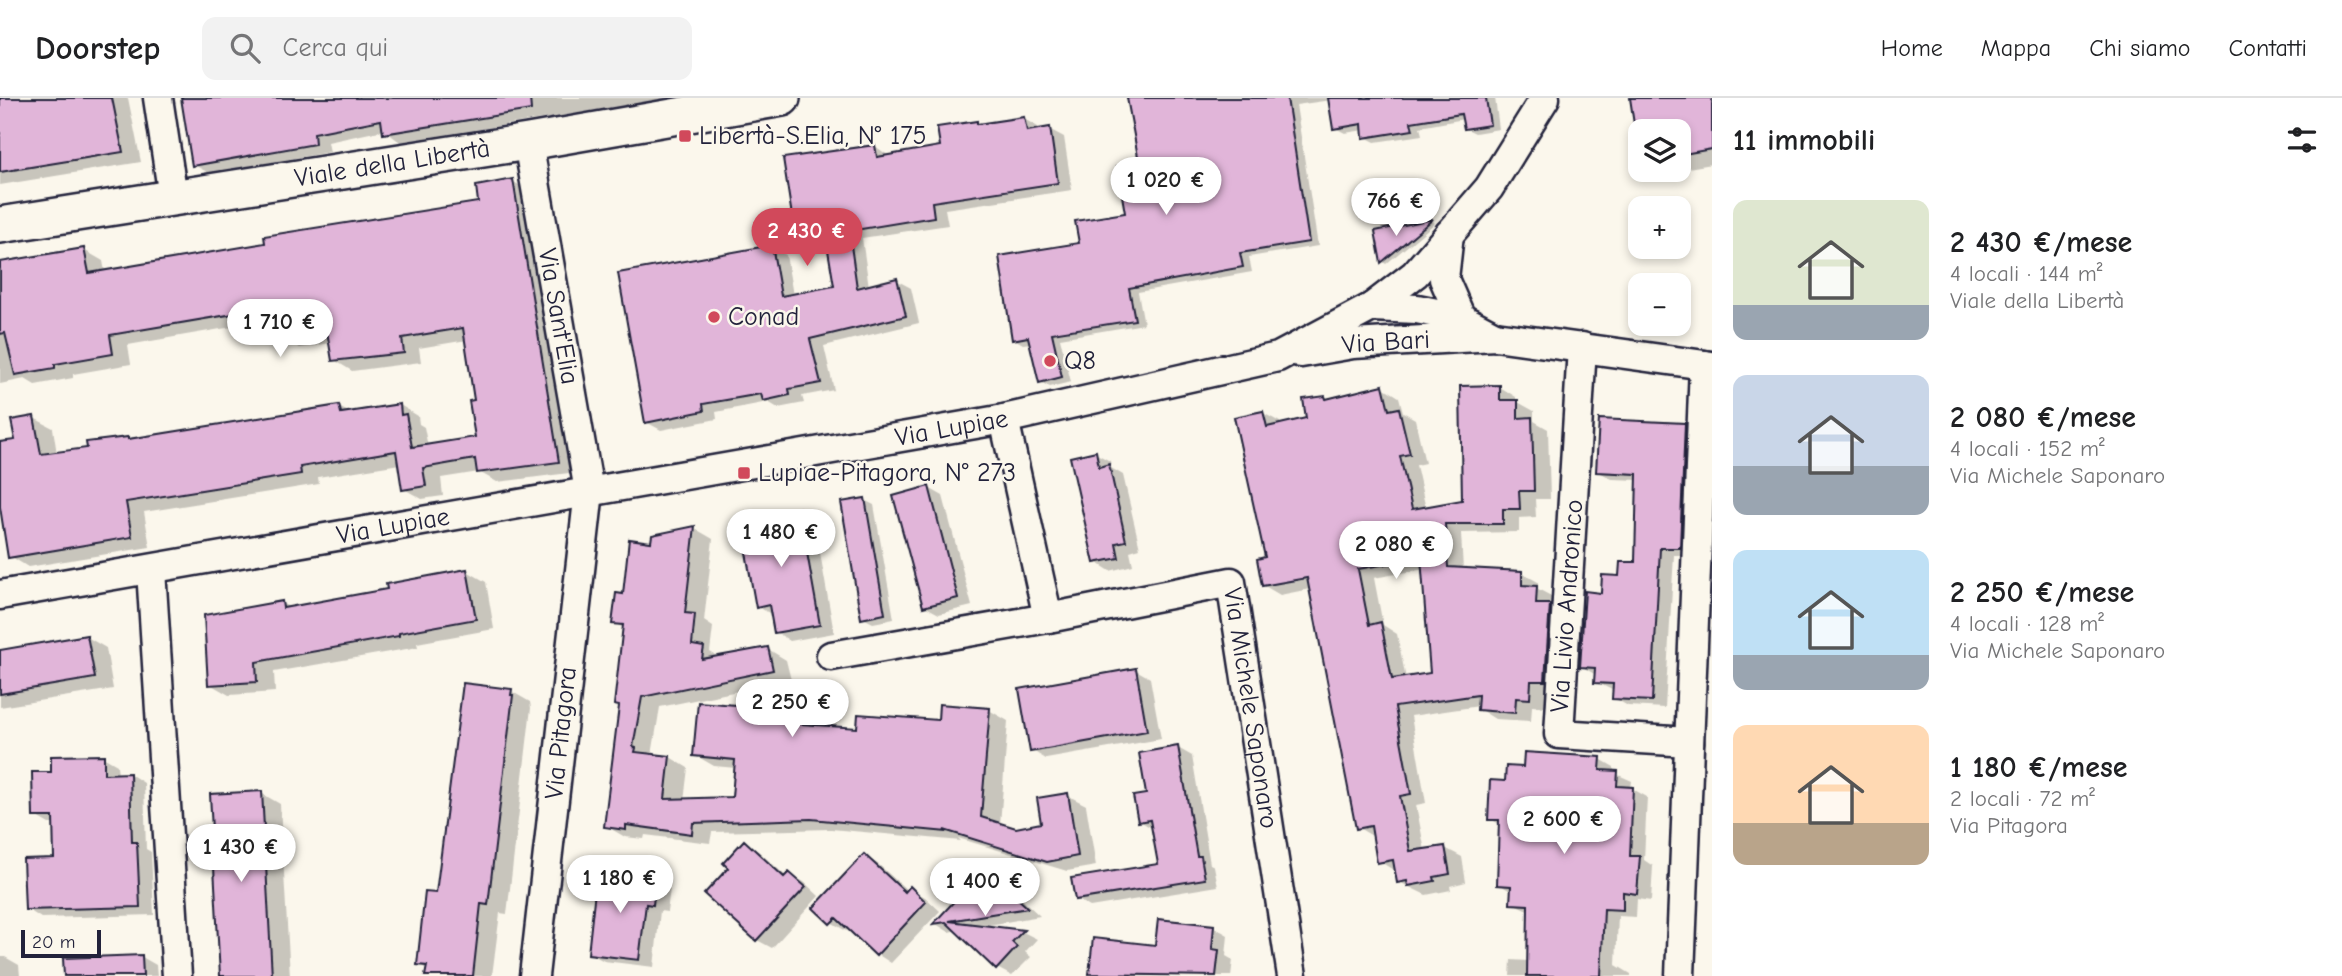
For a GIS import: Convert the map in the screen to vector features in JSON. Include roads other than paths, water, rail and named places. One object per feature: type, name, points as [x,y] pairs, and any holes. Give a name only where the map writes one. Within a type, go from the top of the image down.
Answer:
[{"type":"main road","name":"Viale della Libertà","points":[[0,225],[528,142],[782,98]]},
{"type":"street","points":[[158,98],[173,197]]},
{"type":"street","name":"Via Lupiae","points":[[0,595],[1004,419],[1278,357],[1372,307],[1415,274],[1489,188],[1545,98]]},
{"type":"street","name":"Via Sant'Elia","points":[[528,142],[589,491]]},
{"type":"street","name":"Via Bari","points":[[1449,234],[1444,279],[1461,318]]},
{"type":"street","name":"Via Bari","points":[[1372,307],[1417,309],[1461,318],[1495,337]]},
{"type":"street","name":"Via Bari","points":[[1278,357],[1353,344],[1495,337],[1708,365]]},
{"type":"street","name":"Via Livio Andronico","points":[[1582,347],[1559,734],[1689,742]]},
{"type":"street","points":[[1680,976],[1708,365]]},
{"type":"street","points":[[1004,419],[1048,618]]},
{"type":"street","name":"Via Pitagora","points":[[534,976],[589,491]]},
{"type":"street","points":[[151,569],[177,976]]},
{"type":"street","name":"Via Michele Saponaro","points":[[831,656],[1048,618],[1231,582],[1292,976]]},
{"type":"place","name":"Libertà-S.Elia, N° 175","points":[[685,136]]},
{"type":"place","name":"Conad","points":[[714,317]]},
{"type":"place","name":"Q8","points":[[1050,361]]},
{"type":"place","name":"Lupiae-Pitagora, N° 273","points":[[744,473]]}]
